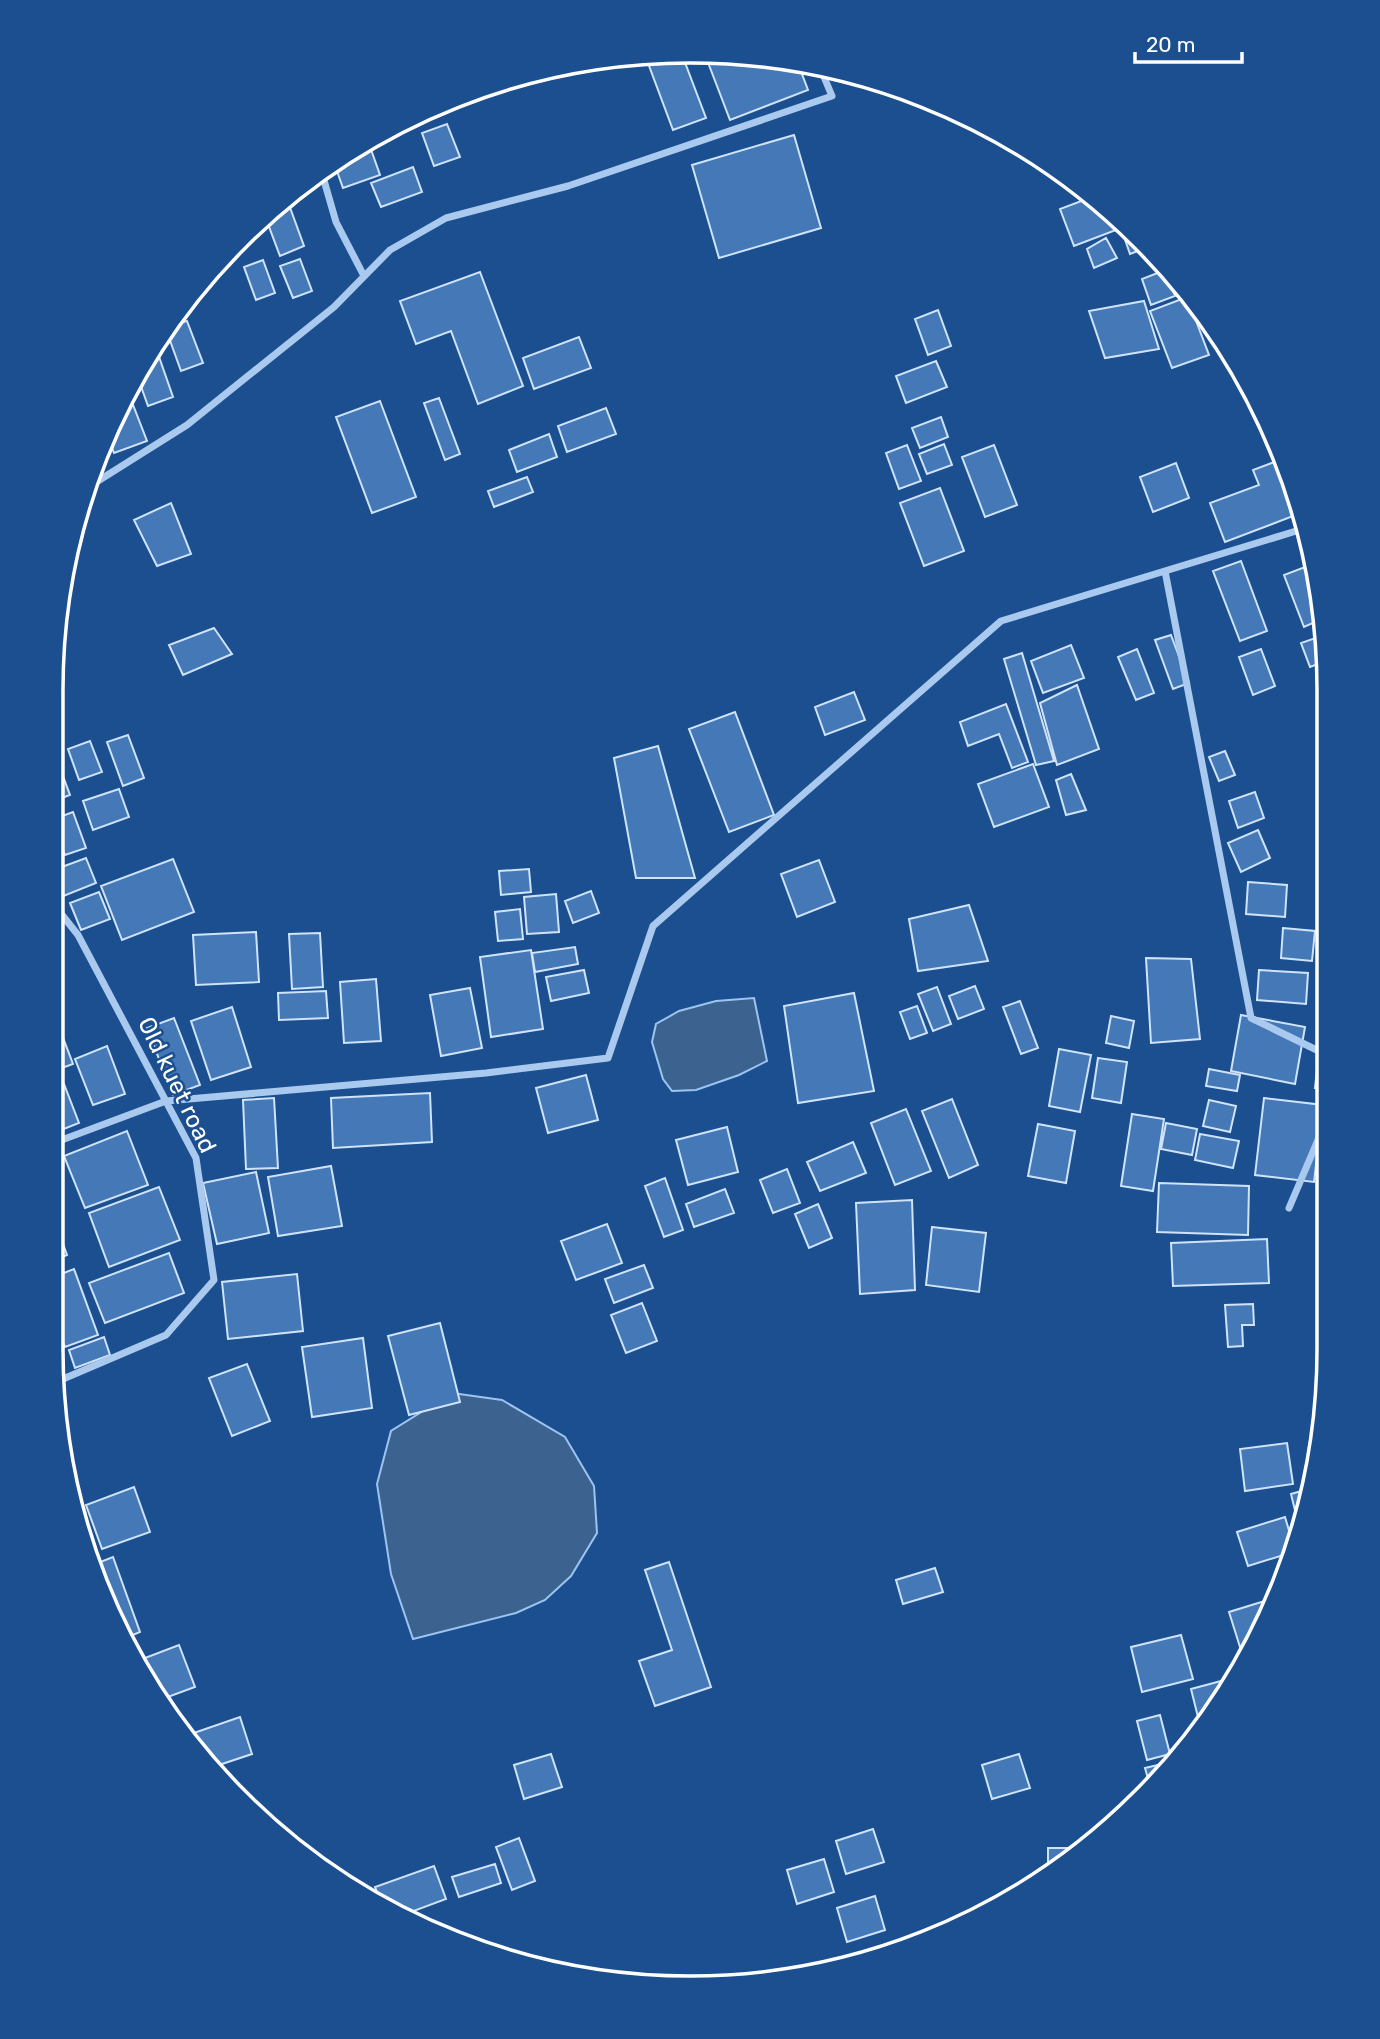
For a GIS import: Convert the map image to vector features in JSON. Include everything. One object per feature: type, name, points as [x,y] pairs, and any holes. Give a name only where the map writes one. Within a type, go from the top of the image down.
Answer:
[{"type":"street","points":[[99,480],[187,425],[334,307],[390,250],[446,218],[568,186],[832,96],[824,78]]},
{"type":"street","points":[[324,181],[336,222],[364,276]]},
{"type":"street","points":[[63,1140],[166,1101],[472,1074],[608,1058],[653,926],[1001,621],[1297,531]]},
{"type":"street","points":[[1165,571],[1251,1018],[1317,1049]]},
{"type":"street","name":"Old kuet road","points":[[63,916],[79,935],[196,1157],[214,1280],[166,1335],[64,1379]]},
{"type":"street","points":[[1289,1208],[1317,1142]]},
{"type":"water","points":[[754,998],[767,1061],[739,1075],[696,1090],[672,1091],[663,1079],[652,1042],[656,1024],[679,1011],[716,1001]]},
{"type":"water","points":[[452,1393],[502,1400],[565,1437],[594,1486],[597,1533],[571,1576],[545,1600],[516,1613],[413,1639],[391,1574],[377,1484],[391,1431]]},
{"type":"building","points":[[685,63],[706,118],[673,130],[648,64]]},
{"type":"building","points":[[708,63],[802,73],[808,90],[730,120]]},
{"type":"building","points":[[447,124],[460,157],[434,166],[422,133]]},
{"type":"building","points":[[794,135],[821,228],[719,258],[692,165]]},
{"type":"building","points":[[371,151],[380,175],[343,188],[337,172]]},
{"type":"building","points":[[413,167],[422,192],[381,207],[371,183]]},
{"type":"building","points":[[1081,201],[1115,230],[1074,246],[1060,209]]},
{"type":"building","points":[[290,208],[304,246],[280,256],[269,227]]},
{"type":"building","points":[[1106,238],[1117,258],[1094,268],[1087,249]]},
{"type":"building","points":[[1125,240],[1137,251],[1130,254]]},
{"type":"building","points":[[300,259],[312,291],[293,298],[280,266]]},
{"type":"building","points":[[263,260],[275,293],[256,300],[244,267]]},
{"type":"building","points":[[480,272],[523,386],[478,404],[451,331],[416,344],[400,301]]},
{"type":"building","points":[[1157,273],[1175,296],[1151,305],[1142,279]]},
{"type":"building","points":[[1180,300],[1196,321],[1209,355],[1172,368],[1150,311]]},
{"type":"building","points":[[1144,301],[1159,349],[1105,358],[1089,311]]},
{"type":"building","points":[[938,310],[951,346],[928,355],[915,319]]},
{"type":"building","points":[[187,321],[203,363],[181,371],[170,341],[183,322]]},
{"type":"building","points":[[579,337],[591,368],[534,389],[523,358]]},
{"type":"building","points":[[159,357],[173,397],[148,406],[141,387]]},
{"type":"building","points":[[936,361],[947,387],[906,403],[896,376]]},
{"type":"building","points":[[439,398],[460,454],[445,460],[424,403]]},
{"type":"building","points":[[380,401],[416,497],[372,513],[336,417]]},
{"type":"building","points":[[133,404],[147,441],[114,453],[112,448]]},
{"type":"building","points":[[606,408],[616,434],[567,452],[558,426]]},
{"type":"building","points":[[941,417],[948,437],[920,448],[912,428]]},
{"type":"building","points":[[549,434],[557,457],[517,472],[509,450]]},
{"type":"building","points":[[944,444],[952,465],[927,474],[919,454]]},
{"type":"building","points":[[907,445],[921,481],[899,489],[886,453]]},
{"type":"building","points":[[994,445],[1017,505],[985,517],[962,457]]},
{"type":"building","points":[[1274,462],[1292,516],[1225,542],[1210,503],[1259,485],[1253,470]]},
{"type":"building","points":[[1176,463],[1189,498],[1153,512],[1140,477]]},
{"type":"building","points":[[527,477],[533,492],[494,507],[488,491]]},
{"type":"building","points":[[940,488],[964,551],[924,566],[900,503]]},
{"type":"building","points":[[171,503],[191,554],[157,566],[134,520]]},
{"type":"building","points":[[1241,561],[1267,631],[1240,641],[1213,571]]},
{"type":"building","points":[[1305,567],[1313,623],[1304,627],[1284,575]]},
{"type":"building","points":[[214,628],[232,654],[183,675],[169,645]]},
{"type":"building","points":[[1171,635],[1189,683],[1173,689],[1155,640]]},
{"type":"building","points":[[1315,638],[1316,665],[1310,667],[1301,643]]},
{"type":"building","points":[[1071,645],[1084,678],[1043,693],[1031,661]]},
{"type":"building","points":[[1137,649],[1154,693],[1136,700],[1118,657]]},
{"type":"building","points":[[1261,649],[1275,686],[1253,695],[1239,657]]},
{"type":"building","points":[[1022,653],[1054,761],[1036,765],[1004,659]]},
{"type":"building","points":[[1077,685],[1099,749],[1057,765],[1040,703]]},
{"type":"building","points":[[854,692],[865,720],[825,735],[815,707]]},
{"type":"building","points":[[1006,704],[1028,762],[1012,768],[999,734],[968,746],[960,722]]},
{"type":"building","points":[[735,712],[774,815],[729,832],[689,729]]},
{"type":"building","points":[[128,735],[144,778],[123,786],[107,742]]},
{"type":"building","points":[[90,741],[102,772],[79,780],[68,749]]},
{"type":"building","points":[[658,746],[695,878],[636,878],[614,758]]},
{"type":"building","points":[[1225,751],[1235,775],[1219,781],[1209,757]]},
{"type":"building","points":[[1033,764],[1049,807],[994,827],[978,784]]},
{"type":"building","points":[[1071,774],[1086,810],[1066,815],[1056,780]]},
{"type":"building","points":[[63,776],[70,795],[63,798]]},
{"type":"building","points":[[119,789],[129,817],[93,830],[83,801]]},
{"type":"building","points":[[1255,792],[1264,818],[1238,828],[1229,801]]},
{"type":"building","points":[[73,812],[86,848],[65,855],[63,816]]},
{"type":"building","points":[[1258,830],[1270,858],[1241,872],[1228,843]]},
{"type":"building","points":[[86,858],[96,883],[63,896],[63,867]]},
{"type":"building","points":[[173,859],[194,912],[122,940],[101,886]]},
{"type":"building","points":[[819,860],[835,902],[797,917],[781,874]]},
{"type":"building","points":[[529,869],[531,892],[501,895],[499,871]]},
{"type":"building","points":[[1248,882],[1287,885],[1285,917],[1246,914]]},
{"type":"building","points":[[591,891],[599,913],[573,923],[565,901]]},
{"type":"building","points":[[99,892],[110,919],[81,930],[70,903]]},
{"type":"building","points":[[556,894],[559,932],[527,934],[524,897]]},
{"type":"building","points":[[969,905],[988,961],[918,971],[909,919]]},
{"type":"building","points":[[520,909],[523,939],[498,941],[495,912]]},
{"type":"building","points":[[1283,928],[1315,931],[1312,961],[1281,958]]},
{"type":"building","points":[[256,932],[259,982],[196,985],[193,935]]},
{"type":"building","points":[[320,933],[323,987],[292,989],[289,934]]},
{"type":"building","points":[[575,947],[578,964],[535,972],[532,953]]},
{"type":"building","points":[[531,950],[543,1029],[491,1037],[480,957]]},
{"type":"building","points":[[1146,958],[1191,959],[1200,1039],[1151,1043]]},
{"type":"building","points":[[584,970],[589,993],[551,1001],[546,977]]},
{"type":"building","points":[[1259,970],[1308,973],[1306,1004],[1257,1000]]},
{"type":"building","points":[[376,979],[381,1041],[344,1043],[340,982]]},
{"type":"building","points":[[975,986],[984,1009],[958,1019],[949,996]]},
{"type":"building","points":[[937,987],[951,1024],[933,1031],[918,994]]},
{"type":"building","points":[[470,988],[482,1048],[441,1056],[430,995]]},
{"type":"building","points":[[326,991],[328,1018],[279,1020],[278,993]]},
{"type":"building","points":[[854,993],[874,1091],[798,1103],[784,1006]]},
{"type":"building","points":[[1020,1001],[1038,1048],[1021,1054],[1003,1007]]},
{"type":"building","points":[[917,1006],[927,1033],[910,1039],[900,1012]]},
{"type":"building","points":[[232,1007],[251,1067],[211,1080],[191,1021]]},
{"type":"building","points":[[1241,1015],[1305,1027],[1295,1084],[1231,1071]]},
{"type":"building","points":[[1111,1016],[1134,1021],[1129,1048],[1106,1043]]},
{"type":"building","points":[[174,1018],[200,1085],[173,1095],[147,1028]]},
{"type":"building","points":[[63,1038],[73,1064],[63,1068]]},
{"type":"building","points":[[107,1046],[125,1094],[93,1105],[75,1059]]},
{"type":"building","points":[[1059,1049],[1091,1055],[1080,1112],[1049,1106]]},
{"type":"building","points":[[1098,1058],[1127,1062],[1121,1103],[1092,1098]]},
{"type":"building","points":[[1209,1069],[1240,1075],[1237,1091],[1206,1086]]},
{"type":"building","points":[[586,1075],[598,1120],[548,1133],[536,1088]]},
{"type":"building","points":[[63,1084],[79,1123],[63,1129]]},
{"type":"building","points":[[430,1093],[432,1142],[333,1148],[331,1098]]},
{"type":"building","points":[[274,1098],[278,1168],[246,1169],[243,1100]]},
{"type":"building","points":[[1264,1098],[1317,1104],[1314,1182],[1255,1175]]},
{"type":"building","points":[[952,1099],[978,1165],[949,1178],[922,1111]]},
{"type":"building","points":[[1209,1100],[1236,1106],[1230,1132],[1203,1126]]},
{"type":"building","points":[[906,1109],[931,1171],[895,1185],[871,1123]]},
{"type":"building","points":[[1132,1114],[1164,1119],[1153,1191],[1121,1186]]},
{"type":"building","points":[[1166,1123],[1197,1129],[1192,1155],[1161,1149]]},
{"type":"building","points":[[1038,1124],[1075,1131],[1066,1183],[1028,1176]]},
{"type":"building","points":[[727,1127],[738,1172],[688,1185],[676,1140]]},
{"type":"building","points":[[127,1131],[148,1185],[85,1208],[64,1156]]},
{"type":"building","points":[[1200,1134],[1239,1141],[1233,1168],[1195,1160]]},
{"type":"building","points":[[853,1142],[866,1173],[820,1191],[807,1162]]},
{"type":"building","points":[[331,1166],[342,1226],[278,1236],[268,1177]]},
{"type":"building","points":[[787,1169],[800,1203],[773,1213],[760,1180]]},
{"type":"building","points":[[256,1172],[269,1233],[217,1244],[203,1183]]},
{"type":"building","points":[[665,1178],[683,1230],[664,1237],[645,1186]]},
{"type":"building","points":[[1159,1183],[1249,1186],[1248,1235],[1157,1232]]},
{"type":"building","points":[[159,1187],[180,1240],[109,1267],[89,1213]]},
{"type":"building","points":[[725,1189],[734,1213],[694,1227],[686,1204]]},
{"type":"building","points":[[912,1200],[915,1290],[860,1294],[856,1203]]},
{"type":"building","points":[[818,1204],[832,1238],[809,1248],[795,1214]]},
{"type":"building","points":[[607,1224],[622,1263],[576,1280],[561,1241]]},
{"type":"building","points":[[932,1227],[986,1233],[979,1292],[926,1285]]},
{"type":"building","points":[[1267,1239],[1269,1283],[1173,1286],[1171,1243]]},
{"type":"building","points":[[169,1253],[184,1293],[105,1323],[89,1283]]},
{"type":"building","points":[[644,1265],[653,1288],[614,1303],[605,1279]]},
{"type":"building","points":[[74,1269],[98,1335],[65,1347],[63,1342],[63,1273]]},
{"type":"building","points":[[297,1274],[303,1331],[228,1339],[222,1282]]},
{"type":"building","points":[[642,1303],[657,1341],[626,1353],[611,1315]]},
{"type":"building","points":[[1253,1304],[1254,1325],[1242,1325],[1243,1346],[1228,1347],[1225,1305]]},
{"type":"building","points":[[440,1323],[460,1402],[409,1415],[388,1336]]},
{"type":"building","points":[[104,1337],[110,1355],[75,1368],[69,1350]]},
{"type":"building","points":[[363,1338],[372,1408],[312,1417],[302,1347]]},
{"type":"building","points":[[247,1364],[270,1421],[232,1436],[209,1378]]},
{"type":"building","points":[[1287,1443],[1293,1484],[1245,1491],[1240,1449]]},
{"type":"building","points":[[134,1487],[150,1532],[102,1549],[86,1505]]},
{"type":"building","points":[[1300,1491],[1296,1513],[1291,1494]]},
{"type":"building","points":[[1285,1517],[1290,1532],[1282,1555],[1248,1566],[1237,1532]]},
{"type":"building","points":[[113,1557],[140,1632],[133,1635],[100,1562]]},
{"type":"building","points":[[669,1562],[711,1687],[655,1706],[639,1661],[672,1650],[645,1570]]},
{"type":"building","points":[[935,1568],[943,1592],[903,1604],[896,1580]]},
{"type":"building","points":[[1263,1601],[1241,1647],[1240,1647],[1229,1612]]},
{"type":"building","points":[[1181,1635],[1193,1679],[1142,1692],[1131,1647]]},
{"type":"building","points":[[179,1645],[195,1687],[169,1697],[145,1658]]},
{"type":"building","points":[[1221,1681],[1221,1681],[1198,1716],[1191,1689]]},
{"type":"building","points":[[1160,1715],[1169,1752],[1167,1755],[1147,1760],[1137,1721]]},
{"type":"building","points":[[240,1717],[252,1754],[221,1764],[194,1733]]},
{"type":"building","points":[[551,1754],[562,1787],[524,1799],[514,1765]]},
{"type":"building","points":[[1019,1754],[1030,1788],[992,1799],[982,1765]]},
{"type":"building","points":[[1158,1765],[1147,1777],[1145,1768]]},
{"type":"building","points":[[873,1829],[884,1862],[846,1874],[836,1841]]},
{"type":"building","points":[[519,1838],[535,1881],[512,1890],[496,1847]]},
{"type":"building","points":[[1048,1848],[1069,1848],[1048,1863]]},
{"type":"building","points":[[824,1859],[834,1892],[797,1904],[787,1870]]},
{"type":"building","points":[[495,1864],[501,1883],[459,1897],[452,1877]]},
{"type":"building","points":[[434,1866],[446,1899],[413,1911],[377,1893],[375,1887]]},
{"type":"building","points":[[875,1896],[885,1930],[847,1942],[837,1908]]}]
